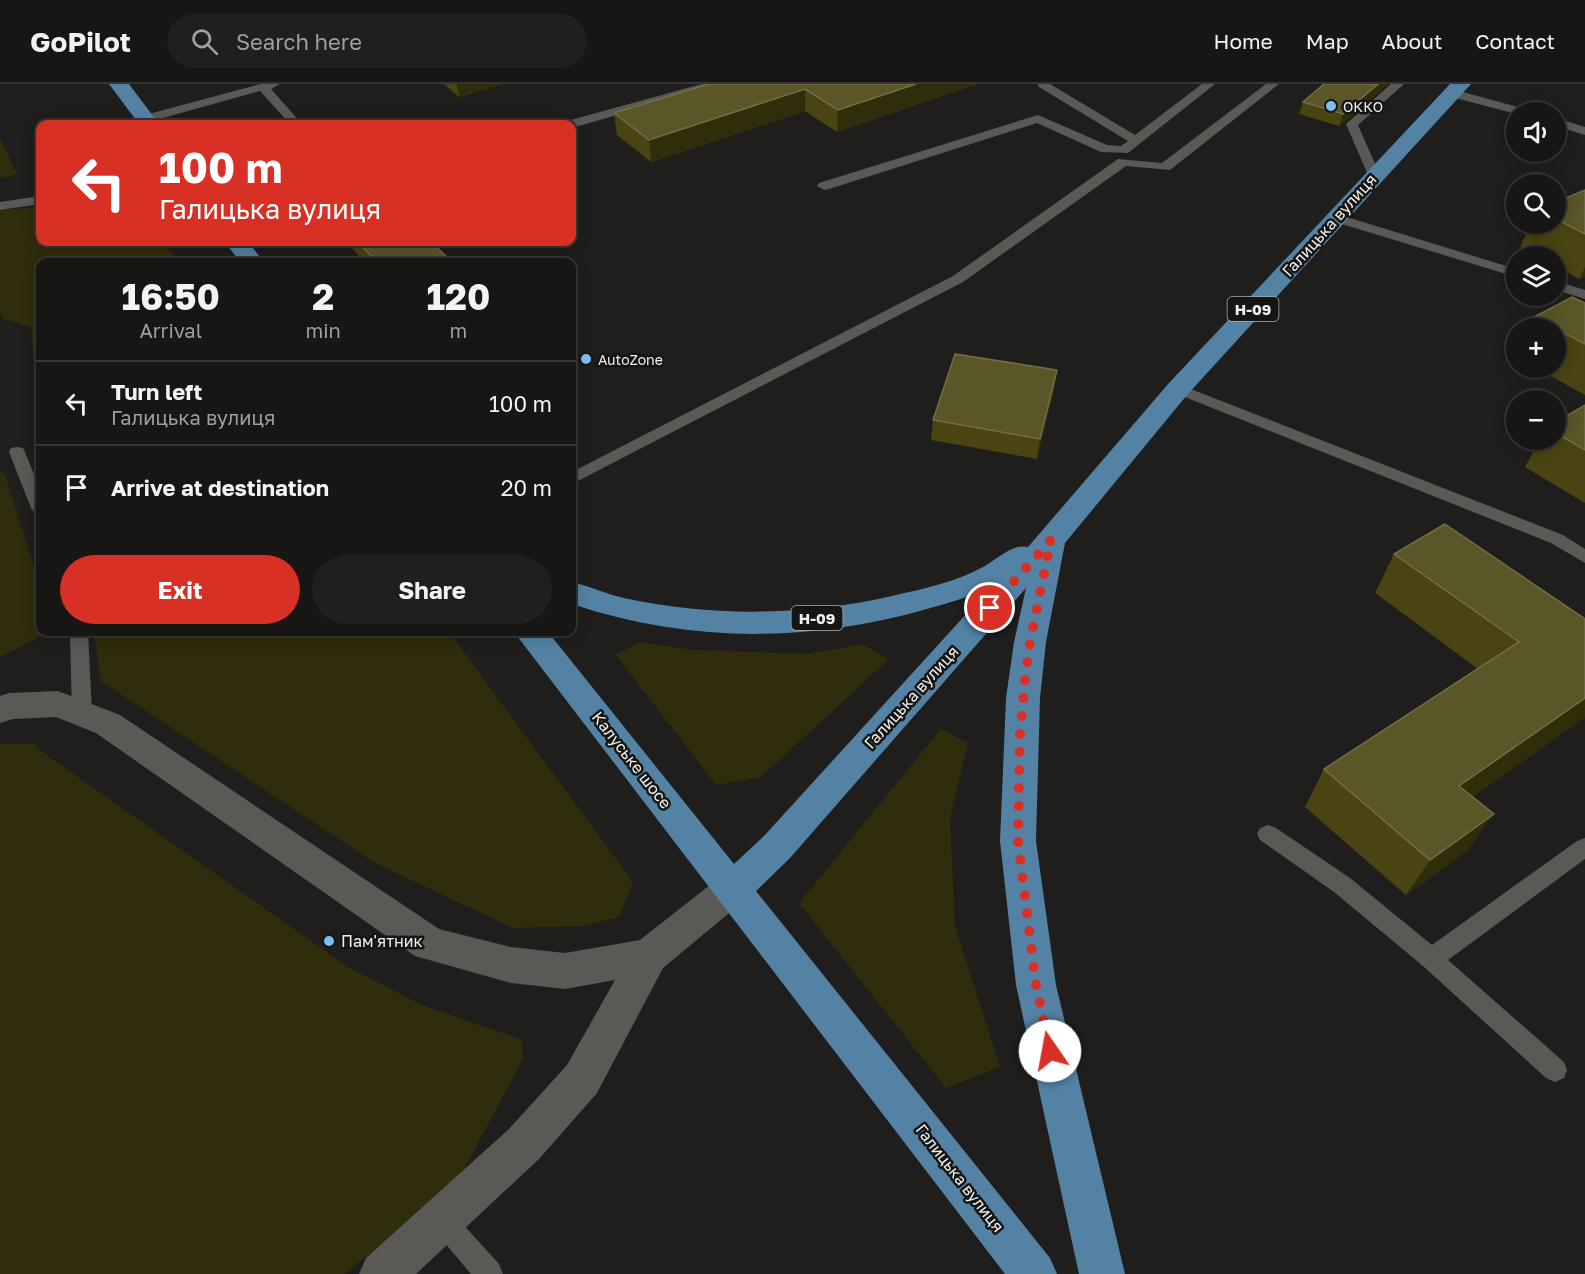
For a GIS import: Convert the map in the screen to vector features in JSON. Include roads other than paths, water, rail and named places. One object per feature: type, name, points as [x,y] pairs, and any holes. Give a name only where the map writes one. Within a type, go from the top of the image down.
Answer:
[{"type":"main road","points":[[119,84],[146,120]]},
{"type":"main road","name":"Галицька вулиця","points":[[1034,1274],[733,888],[777,847],[1051,540],[1178,389],[1456,88]]},
{"type":"main road","points":[[239,246],[249,258]]},
{"type":"main road","points":[[1051,540],[1030,642],[1022,710],[1018,841],[1036,985],[1102,1274]]},
{"type":"main road","name":"Н-09","points":[[576,595],[603,606],[687,621],[777,623],[866,613],[938,595],[990,577],[1051,540]]},
{"type":"main road","name":"Калуське шосе","points":[[533,636],[733,888]]},
{"type":"street","points":[[0,710],[9,706],[58,704],[108,724],[429,944],[511,965],[565,971],[649,956]]},
{"type":"street","points":[[382,1274],[524,1144],[582,1078],[649,956],[733,888]]},
{"type":"lane","points":[[576,123],[715,84]]},
{"type":"lane","points":[[1189,84],[1205,87]]},
{"type":"lane","points":[[824,186],[1038,119],[1105,149],[1165,167],[1273,84]]},
{"type":"lane","points":[[1374,175],[1352,124],[1398,84]]},
{"type":"lane","points":[[1043,85],[1135,140]]},
{"type":"lane","points":[[154,120],[268,86],[293,120]]},
{"type":"lane","points":[[576,477],[958,279],[1124,156],[1135,140],[1205,87]]},
{"type":"lane","points":[[1456,88],[1506,106]]},
{"type":"lane","points":[[1566,125],[1585,131]]},
{"type":"lane","points":[[0,206],[36,201]]},
{"type":"lane","points":[[1337,218],[1506,270]]},
{"type":"lane","points":[[1566,288],[1585,294]]},
{"type":"lane","points":[[1178,389],[1557,539],[1582,551]]},
{"type":"lane","points":[[17,452],[36,497]]},
{"type":"lane","points":[[79,636],[82,713]]},
{"type":"lane","points":[[1268,834],[1341,885],[1431,959],[1555,1070]]},
{"type":"lane","points":[[1431,959],[1585,847]]},
{"type":"lane","points":[[442,1220],[489,1274]]},
{"type":"place","name":"ОККО","points":[[1331,106]]},
{"type":"place","name":"AutoZone","points":[[586,359]]},
{"type":"place","name":"Пам'ятник","points":[[329,941]]}]
